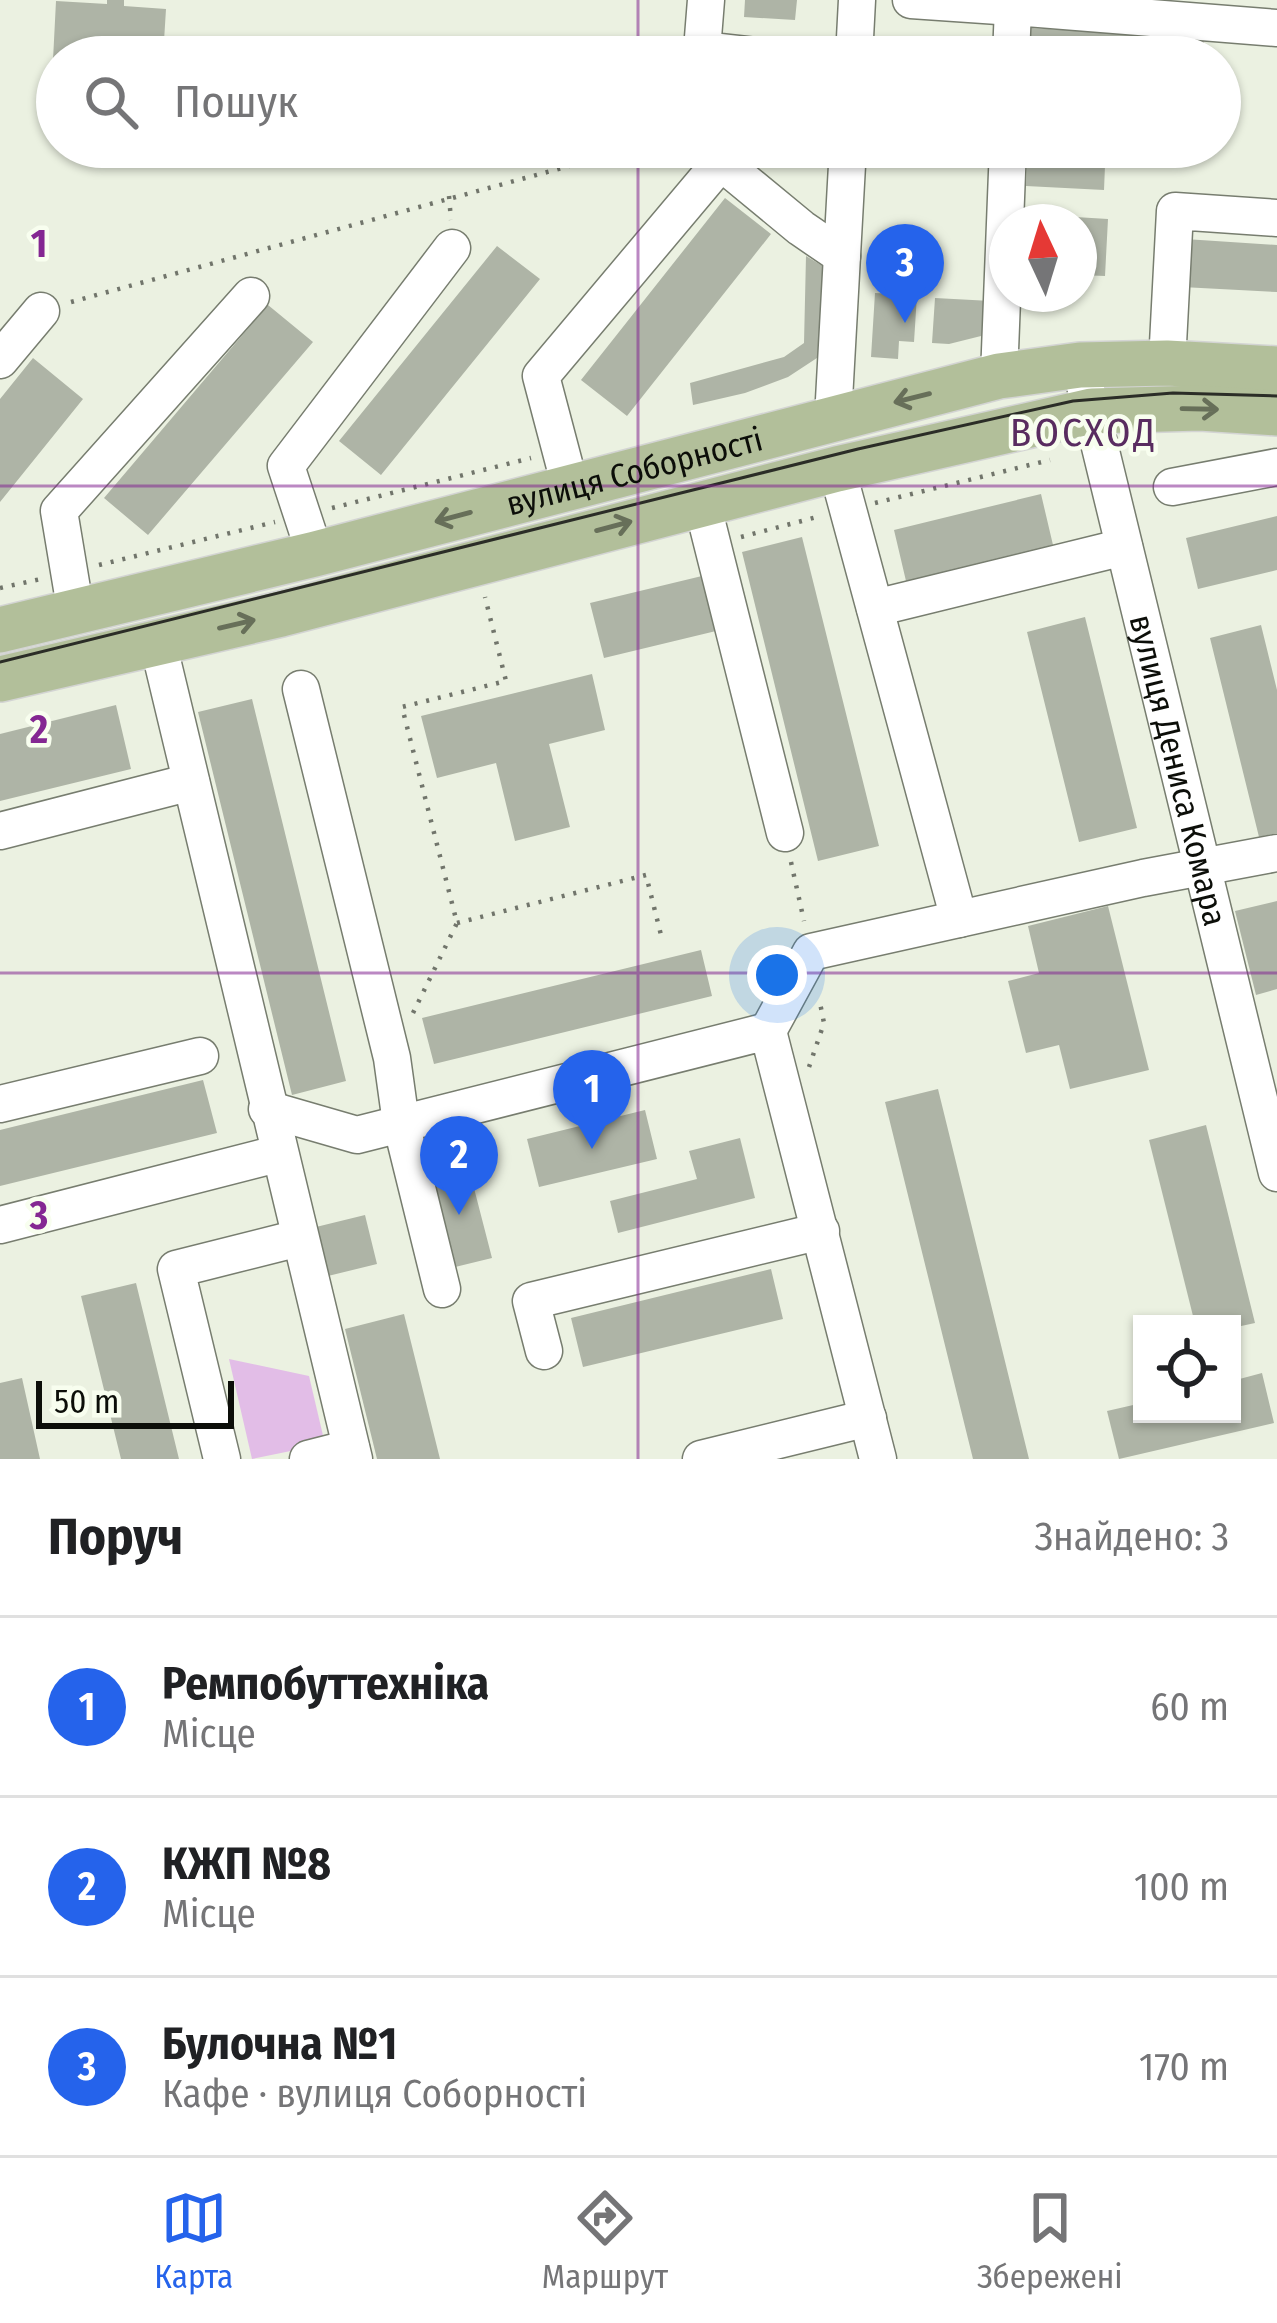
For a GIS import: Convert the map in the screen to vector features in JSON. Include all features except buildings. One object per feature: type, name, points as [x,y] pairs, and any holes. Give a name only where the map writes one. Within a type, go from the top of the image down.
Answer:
[{"type":"main road","name":"вулиця Соборності","points":[[0,630],[73,593],[565,468],[833,418],[998,376],[1080,364],[1277,369]]},
{"type":"main road","name":"вулиця Соборності","points":[[0,680],[707,524],[1200,408],[1277,412]]},
{"type":"street","points":[[703,36],[706,0]]},
{"type":"street","points":[[855,36],[857,0]]},
{"type":"street","points":[[911,0],[1277,28]]},
{"type":"street","points":[[1012,36],[1013,7]]},
{"type":"street","points":[[565,468],[541,376],[716,168]]},
{"type":"street","points":[[728,168],[842,256]]},
{"type":"street","points":[[833,418],[847,168]]},
{"type":"street","points":[[998,376],[1006,168]]},
{"type":"street","points":[[1168,363],[1175,212],[1277,218]]},
{"type":"street","points":[[309,534],[286,466],[452,248]]},
{"type":"street","points":[[73,593],[59,511],[251,296]]},
{"type":"street","points":[[0,360],[41,311]]},
{"type":"street","name":"вулиця Дениса Комара","points":[[1080,364],[1277,1173]]},
{"type":"street","points":[[1172,487],[1277,467]]},
{"type":"street","points":[[843,489],[959,920]]},
{"type":"street","points":[[707,524],[785,833]]},
{"type":"street","points":[[875,608],[1124,547]]},
{"type":"street","points":[[158,643],[352,1453],[308,1459]]},
{"type":"street","points":[[301,689],[392,1058],[401,1123],[442,1289]]},
{"type":"street","points":[[0,831],[190,782]]},
{"type":"street","points":[[878,1459],[768,1030],[811,952],[1277,853]]},
{"type":"street","points":[[267,1109],[357,1135],[768,1030]]},
{"type":"street","points":[[0,1104],[200,1056]]},
{"type":"street","points":[[1,1223],[278,1154]]},
{"type":"street","points":[[544,1351],[531,1300],[821,1231]]},
{"type":"street","points":[[222,1459],[176,1269],[299,1238]]},
{"type":"street","points":[[701,1459],[868,1418]]},
{"type":"path","points":[[41,311],[562,168]]},
{"type":"path","points":[[707,524],[1096,430]]},
{"type":"path","points":[[0,588],[73,593],[565,468]]},
{"type":"path","points":[[485,596],[506,681],[402,707],[457,923],[646,875],[661,935]]},
{"type":"shaded area","points":[[229,1359],[309,1376],[325,1444],[252,1459]]},
{"type":"tram line","points":[[0,662],[858,449],[1073,401],[1173,393],[1277,396]]},
{"type":"place","name":"Булочна №1","points":[[905,323]]},
{"type":"place","name":"Ремпобуттехніка","points":[[592,1149]]},
{"type":"place","name":"КЖП №8","points":[[459,1215]]},
{"type":"district","name":"ВОСХОД","points":[[1084,432]]}]
